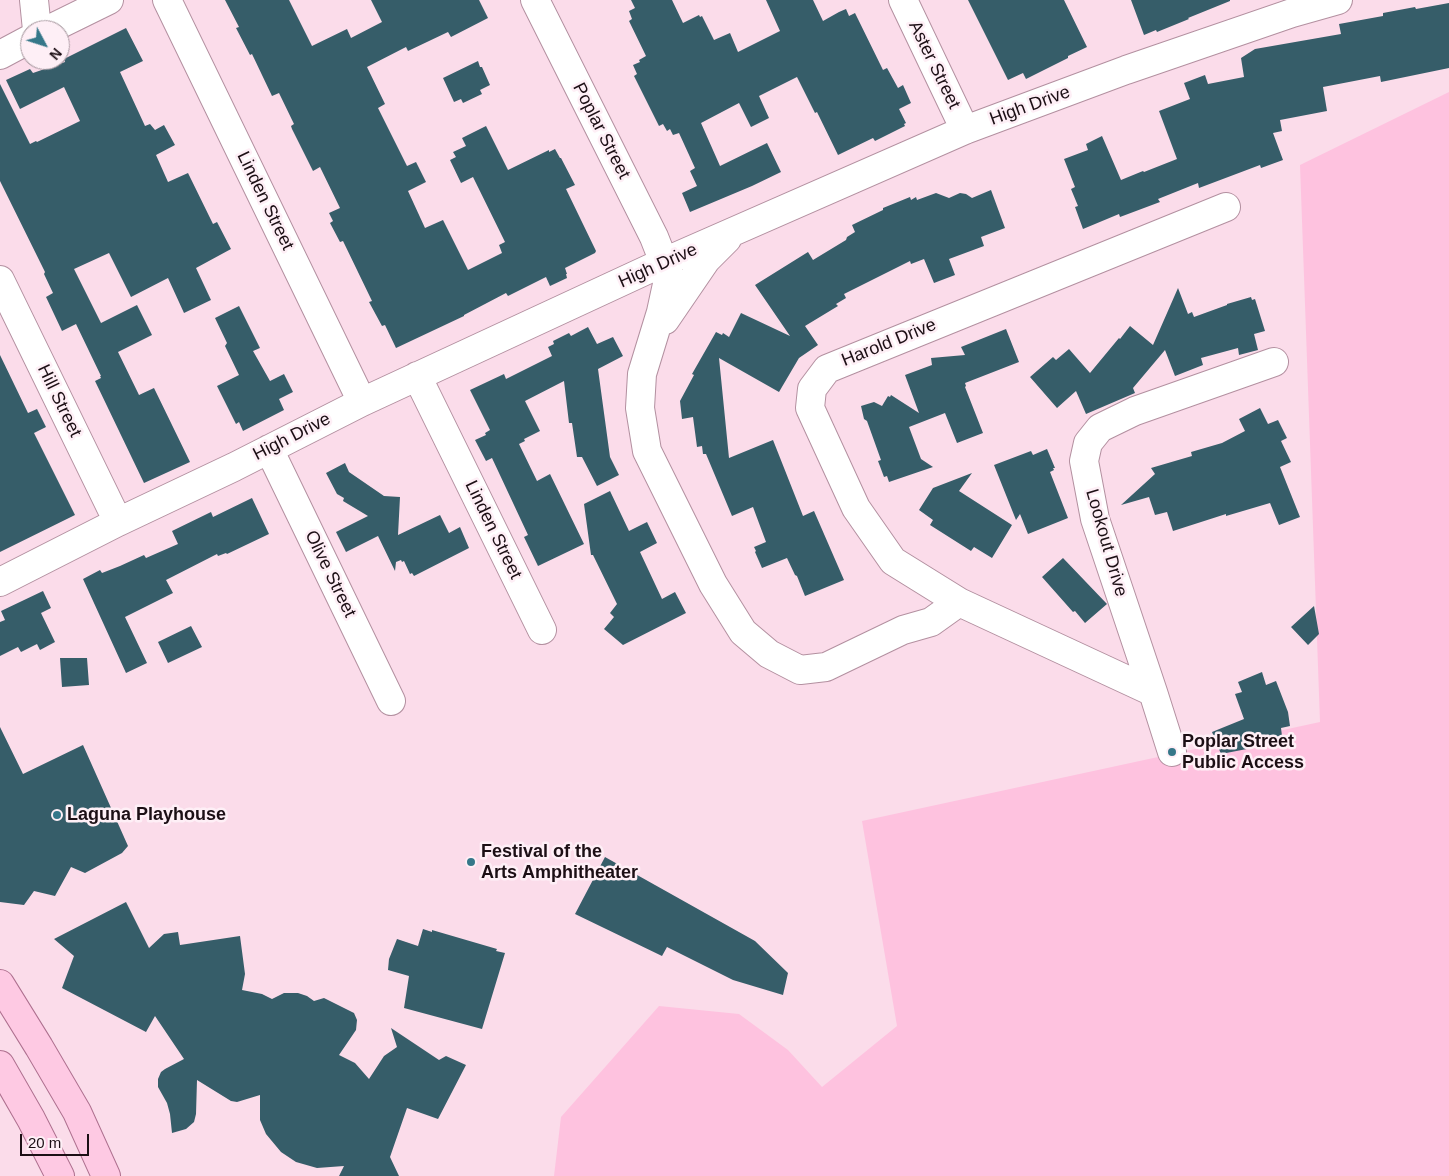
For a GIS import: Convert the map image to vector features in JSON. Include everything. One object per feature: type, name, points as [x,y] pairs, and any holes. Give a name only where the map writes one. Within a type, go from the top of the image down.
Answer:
[{"type":"main road","points":[[0,984],[78,1112],[106,1176]]},
{"type":"main road","points":[[39,1047],[1,1066],[60,1176]]},
{"type":"street","points":[[34,0],[36,20]]},
{"type":"street","points":[[68,20],[109,0]]},
{"type":"street","name":"Linden Street","points":[[167,0],[362,402]]},
{"type":"street","name":"Poplar Street","points":[[535,0],[654,237],[669,275],[661,312],[642,374],[640,408],[647,451],[713,584],[743,632],[769,654],[800,670],[826,667],[903,630],[931,622],[959,602]]},
{"type":"street","name":"Aster Street","points":[[903,0],[965,130]]},
{"type":"street","name":"High Drive","points":[[0,582],[118,522],[417,376],[664,262],[965,130],[1126,70],[1289,6],[1338,0]]},
{"type":"street","points":[[0,55],[20,44]]},
{"type":"street","name":"Harold Drive","points":[[1153,692],[959,602],[893,561],[856,508],[810,408],[812,389],[827,369],[1226,207]]},
{"type":"street","points":[[653,338],[706,260],[735,231]]},
{"type":"street","name":"Hill Street","points":[[0,280],[118,522]]},
{"type":"street","name":"Lookout Drive","points":[[1172,752],[1095,519],[1084,460],[1088,443],[1100,428],[1135,411],[1274,362]]},
{"type":"street","name":"Linden Street","points":[[417,376],[542,630]]},
{"type":"street","name":"Olive Street","points":[[269,449],[391,701]]},
{"type":"shaded area","points":[[1449,92],[1449,1176],[554,1176],[561,1117],[659,1006],[739,1014],[788,1050],[822,1087],[897,1026],[862,821],[1320,722],[1300,165]]},
{"type":"building","points":[[225,0],[289,0],[312,46],[347,29],[351,38],[382,22],[371,0],[479,0],[488,18],[451,37],[448,32],[408,51],[406,47],[367,67],[385,104],[378,108],[407,166],[416,162],[426,182],[408,191],[425,228],[443,220],[468,270],[502,253],[499,245],[505,242],[473,177],[461,183],[450,160],[456,157],[453,152],[466,146],[462,138],[486,126],[508,170],[549,150],[549,152],[555,149],[575,185],[566,189],[596,251],[595,253],[565,268],[567,278],[550,286],[546,277],[508,296],[506,293],[464,316],[396,348],[385,325],[382,326],[369,302],[372,301],[343,241],[340,242],[330,223],[333,221],[329,213],[340,208],[320,167],[313,171],[292,129],[291,126],[294,124],[279,93],[272,96],[252,54],[250,55],[236,28],[239,27]]},
{"type":"building","points":[[631,0],[672,0],[683,23],[699,15],[700,17],[702,16],[714,40],[730,33],[738,52],[780,31],[766,0],[813,0],[823,21],[846,9],[849,16],[855,13],[883,70],[887,68],[898,88],[903,85],[911,103],[899,109],[906,123],[904,124],[905,126],[875,141],[873,138],[838,155],[797,77],[759,96],[769,118],[751,127],[739,103],[701,123],[720,166],[767,143],[781,172],[690,212],[682,193],[697,186],[690,171],[695,168],[679,133],[673,135],[670,129],[667,131],[663,124],[659,126],[634,76],[637,74],[633,65],[640,62],[639,60],[646,56],[629,21],[632,19],[629,11],[635,8]]},
{"type":"building","points":[[968,0],[1064,0],[1087,47],[1026,79],[1023,73],[1008,80]]},
{"type":"building","points":[[1131,0],[1230,1],[1157,32],[1156,30],[1144,35]]},
{"type":"building","points":[[1449,3],[1449,68],[1381,82],[1380,76],[1323,87],[1327,111],[1280,120],[1282,131],[1273,133],[1283,160],[1261,168],[1260,165],[1199,188],[1198,183],[1158,199],[1160,202],[1120,217],[1119,214],[1083,229],[1075,207],[1078,206],[1071,189],[1075,187],[1064,159],[1088,150],[1086,144],[1102,136],[1121,180],[1177,159],[1159,111],[1190,99],[1184,83],[1205,75],[1208,84],[1244,77],[1241,58],[1255,49],[1341,34],[1339,24],[1383,16],[1383,13]]},
{"type":"building","points":[[126,28],[143,61],[120,72],[145,126],[150,124],[155,130],[164,125],[175,145],[156,155],[168,182],[188,173],[213,224],[217,222],[231,249],[196,268],[211,300],[184,313],[168,278],[131,297],[109,253],[74,269],[101,323],[137,305],[152,335],[118,352],[139,395],[154,388],[190,462],[144,483],[95,381],[101,378],[101,376],[76,324],[62,331],[46,297],[53,293],[44,274],[45,272],[0,181],[0,84],[30,144],[37,142],[80,121],[64,87],[20,109],[6,80],[28,70],[33,73],[42,70],[70,70],[70,56]]},
{"type":"building","points":[[478,61],[490,85],[480,90],[482,94],[463,103],[461,99],[454,102],[443,78]]},
{"type":"building","points":[[991,190],[1005,228],[981,237],[984,246],[949,259],[955,275],[934,283],[924,259],[911,264],[910,261],[844,294],[846,298],[836,304],[838,306],[805,326],[818,345],[799,358],[779,392],[719,358],[729,458],[773,440],[803,516],[814,511],[844,580],[805,596],[787,558],[762,568],[754,547],[766,542],[753,507],[732,516],[706,454],[703,454],[702,446],[697,447],[693,417],[682,419],[680,401],[694,375],[692,374],[716,332],[722,335],[723,333],[729,337],[741,313],[790,336],[755,285],[808,252],[813,260],[846,240],[847,237],[855,232],[852,225],[883,210],[883,208],[910,197],[911,200],[916,197],[917,200],[936,193],[949,198],[960,193],[972,198]]},
{"type":"building","points":[[1178,288],[1188,314],[1192,312],[1194,317],[1227,304],[1251,297],[1252,300],[1255,299],[1265,331],[1254,334],[1258,350],[1239,355],[1238,348],[1201,358],[1203,365],[1175,376],[1165,350],[1133,388],[1135,393],[1086,414],[1076,391],[1057,408],[1030,377],[1053,357],[1056,360],[1069,349],[1090,373],[1130,326],[1153,345]]},
{"type":"building","points":[[239,306],[260,348],[253,351],[270,381],[284,374],[293,392],[279,399],[284,410],[243,431],[239,422],[236,424],[217,386],[239,375],[225,346],[227,343],[215,318]]},
{"type":"building","points":[[588,327],[597,344],[613,337],[623,356],[598,369],[610,457],[619,475],[597,486],[582,457],[577,457],[572,423],[569,423],[564,381],[525,401],[540,431],[524,439],[525,441],[519,444],[537,481],[550,474],[584,544],[538,566],[524,537],[528,535],[492,458],[486,461],[475,440],[486,435],[485,433],[490,430],[470,390],[504,374],[506,379],[552,356],[548,347],[554,344],[553,341],[569,333],[571,336]]},
{"type":"building","points":[[1006,329],[1019,362],[965,383],[983,433],[957,443],[945,413],[909,427],[921,459],[933,467],[889,482],[887,476],[884,477],[878,461],[881,460],[867,421],[864,419],[861,406],[874,402],[882,406],[888,396],[890,397],[891,395],[919,413],[905,375],[932,365],[931,358],[965,355],[961,347]]},
{"type":"building","points":[[0,355],[28,413],[37,409],[46,427],[34,433],[75,515],[0,552]]},
{"type":"building","points":[[1260,408],[1268,424],[1278,420],[1287,438],[1281,441],[1291,462],[1280,467],[1300,517],[1279,525],[1270,503],[1226,516],[1226,514],[1173,531],[1167,512],[1155,515],[1149,497],[1121,505],[1155,474],[1151,468],[1192,456],[1191,452],[1222,443],[1245,431],[1239,419]]},
{"type":"building","points":[[1047,449],[1055,468],[1050,472],[1068,518],[1028,534],[1020,514],[1016,520],[994,465],[1031,451],[1033,455]]},
{"type":"building","points":[[345,463],[349,472],[384,496],[400,497],[398,535],[440,515],[449,533],[460,527],[469,548],[414,576],[412,573],[410,574],[404,561],[402,562],[401,560],[396,562],[395,571],[378,536],[346,552],[336,532],[368,516],[343,501],[344,498],[337,494],[326,473]]},
{"type":"building","points":[[972,473],[959,491],[1012,525],[992,558],[974,547],[971,551],[930,525],[933,520],[919,510],[933,488]]},
{"type":"building","points":[[610,491],[629,531],[647,522],[657,543],[640,552],[662,599],[675,592],[686,613],[623,645],[604,629],[614,617],[610,613],[617,604],[593,555],[591,555],[584,504]]},
{"type":"building","points":[[252,498],[269,534],[227,554],[218,556],[217,554],[166,580],[173,593],[125,617],[147,663],[126,673],[83,579],[100,570],[102,573],[144,555],[146,558],[178,544],[172,531],[211,512],[213,517]]},
{"type":"building","points":[[1063,558],[1107,604],[1085,623],[1042,577]]},
{"type":"building","points":[[43,591],[51,608],[41,613],[55,642],[40,650],[37,644],[21,652],[18,647],[0,656],[0,622],[5,620],[1,611]]},
{"type":"building","points":[[1314,606],[1319,634],[1308,645],[1291,627]]},
{"type":"building","points":[[191,626],[202,647],[168,663],[158,642]]},
{"type":"building","points":[[60,658],[87,658],[89,685],[62,687]]},
{"type":"building","points":[[1262,672],[1266,685],[1276,681],[1288,712],[1290,726],[1281,728],[1282,736],[1270,738],[1270,741],[1251,745],[1252,748],[1221,754],[1212,732],[1244,719],[1235,694],[1242,692],[1238,682]]},
{"type":"building","name":"Laguna Playhouse","points":[[0,727],[23,774],[83,745],[128,846],[122,853],[85,873],[71,867],[55,896],[34,891],[24,905],[0,902]]},
{"type":"building","points":[[605,857],[755,941],[788,973],[783,995],[733,980],[667,947],[662,956],[575,914]]},
{"type":"building","points":[[126,902],[149,948],[164,934],[178,932],[180,945],[240,936],[245,974],[242,990],[262,994],[272,999],[284,993],[298,993],[314,1001],[324,998],[354,1013],[357,1020],[356,1030],[339,1055],[355,1063],[369,1079],[384,1056],[397,1047],[391,1028],[439,1060],[446,1056],[466,1065],[438,1119],[407,1108],[390,1157],[399,1176],[339,1176],[344,1166],[317,1168],[296,1162],[281,1152],[266,1134],[260,1120],[260,1095],[237,1102],[231,1101],[197,1080],[194,1122],[186,1129],[172,1133],[170,1114],[167,1103],[158,1087],[158,1079],[161,1072],[184,1059],[155,1016],[146,1032],[62,988],[74,956],[54,939]]},
{"type":"building","points":[[423,929],[497,949],[496,951],[505,953],[482,1029],[404,1008],[409,976],[388,970],[389,959],[397,939],[418,946]]},
{"type":"place","name":"Poplar Street Public Access","points":[[1172,752]]},
{"type":"place","name":"Laguna Playhouse","points":[[57,815]]},
{"type":"place","name":"Festival of the Arts Amphitheater","points":[[471,862]]}]
